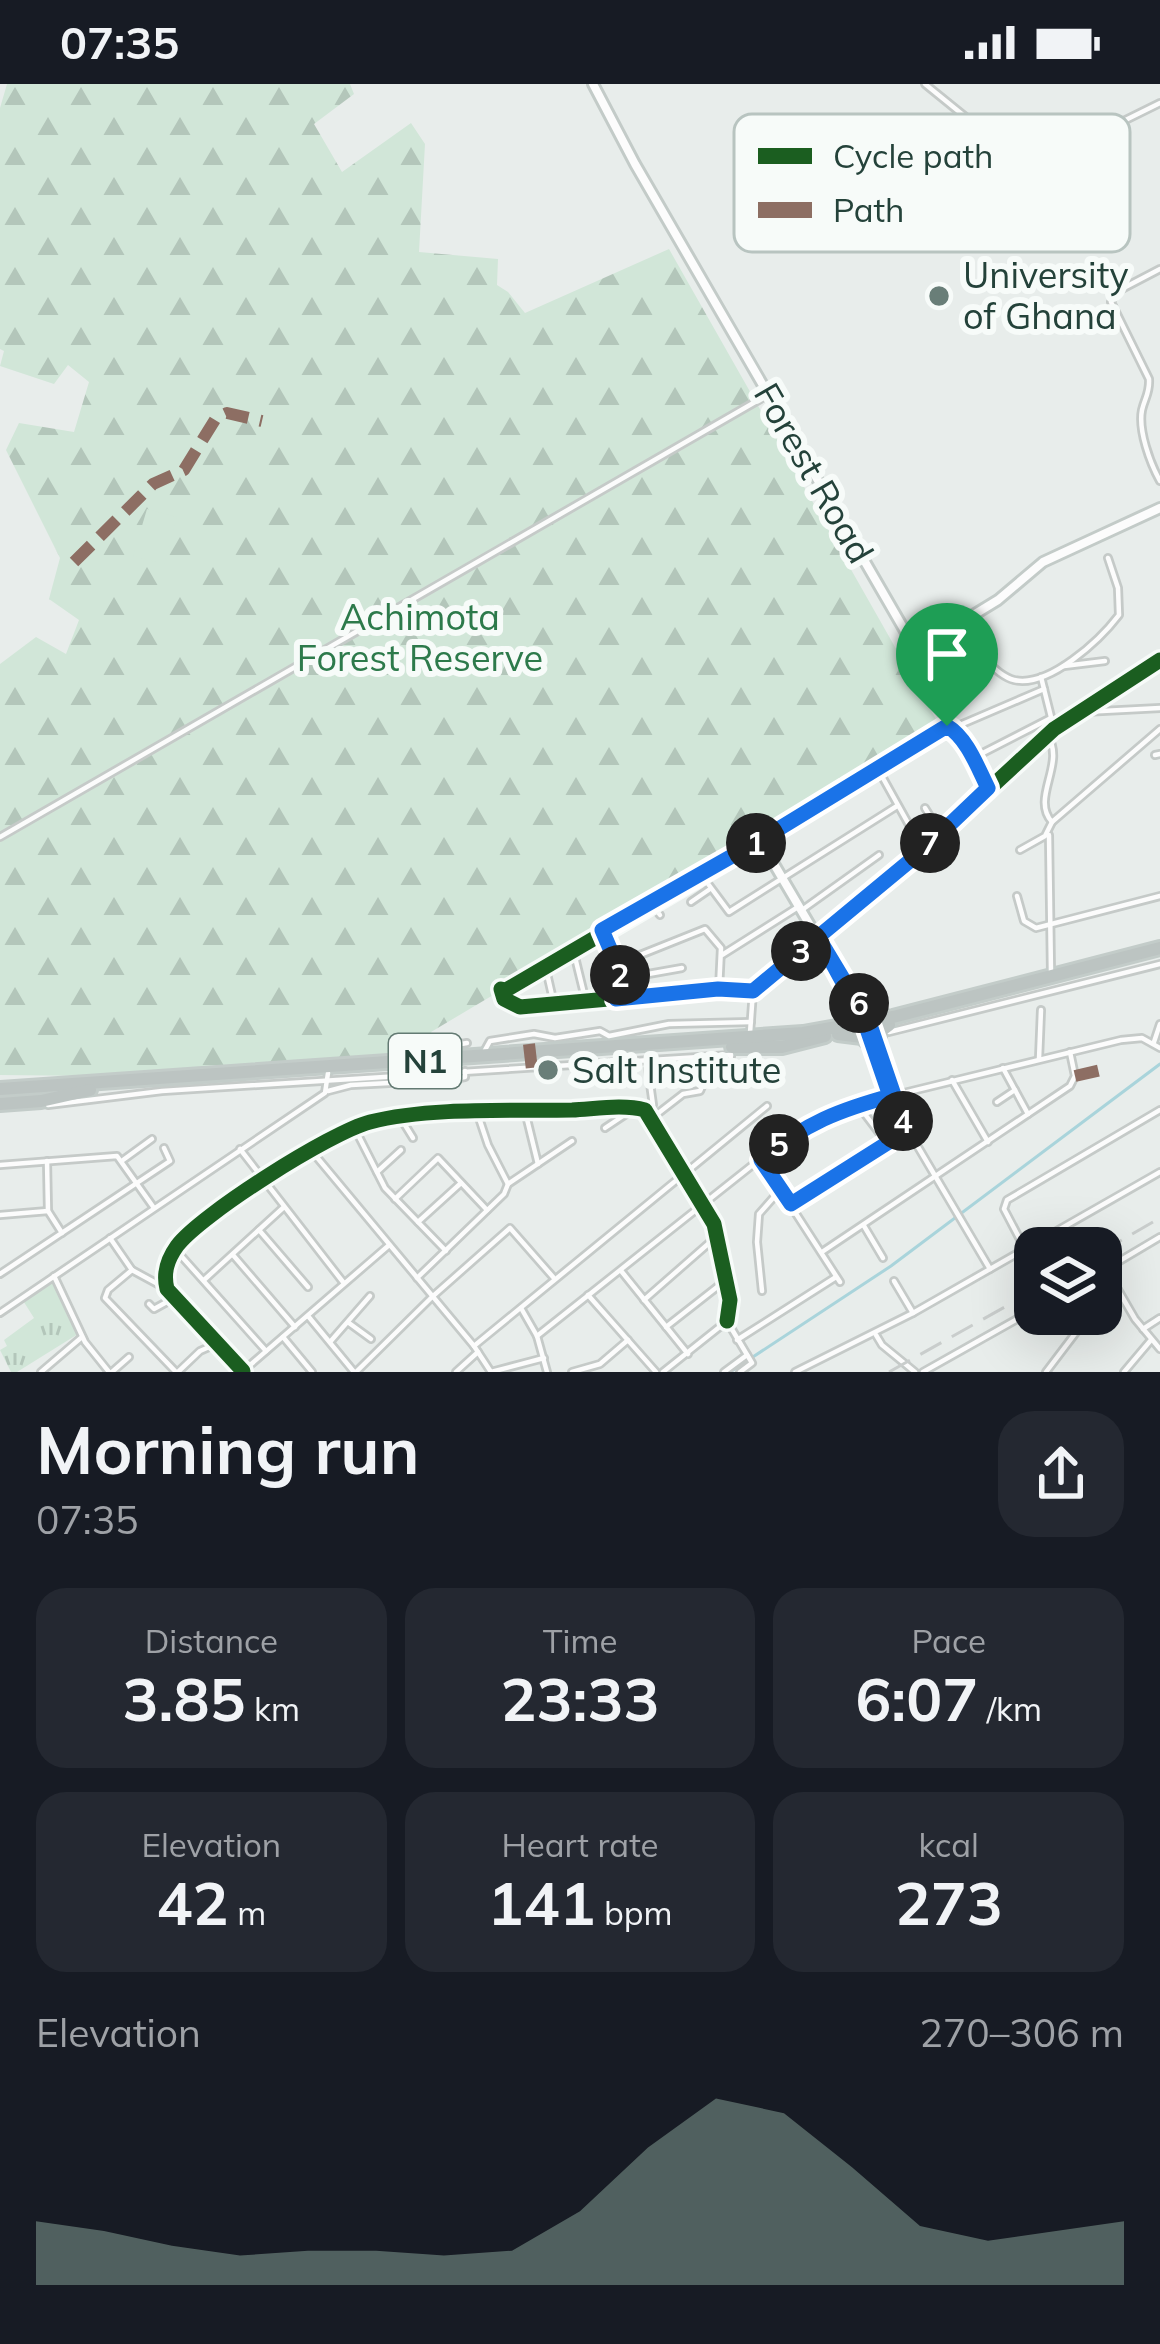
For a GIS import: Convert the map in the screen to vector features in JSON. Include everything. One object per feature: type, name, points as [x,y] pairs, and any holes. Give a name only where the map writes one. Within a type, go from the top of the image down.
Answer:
[{"type":"highway","points":[[837,1032],[862,1037],[873,1016],[891,1021],[933,1004],[1160,953]]},
{"type":"highway","points":[[837,1032],[1160,953]]},
{"type":"highway","name":"N1","points":[[95,1086],[555,1045],[837,1032]]},
{"type":"highway","name":"N1","points":[[95,1086],[328,1077],[782,1047],[837,1032]]},
{"type":"highway","points":[[0,1096],[95,1086]]},
{"type":"highway","points":[[0,1096],[41,1101],[95,1086]]},
{"type":"main road","name":"Forest Road","points":[[593,84],[916,650],[950,727]]},
{"type":"main road","points":[[916,650],[998,600],[1043,562],[1160,508]]},
{"type":"main road","points":[[868,1027],[762,839],[950,727]]},
{"type":"street","points":[[926,84],[962,114]]},
{"type":"street","points":[[1130,118],[1160,103]]},
{"type":"street","points":[[1160,269],[1115,292],[1111,302],[1149,380],[1142,417],[1151,464],[1160,481]]},
{"type":"street","points":[[0,838],[769,394]]},
{"type":"street","points":[[1064,666],[1119,615],[1118,588],[1108,559]]},
{"type":"street","points":[[982,657],[1009,678],[1026,680],[1064,666],[1105,661]]},
{"type":"street","points":[[762,839],[501,989],[504,998],[516,1007],[718,989],[753,991],[923,850],[1054,729],[1160,660]]},
{"type":"street","points":[[1041,676],[1054,729]]},
{"type":"street","points":[[988,788],[950,727],[1044,689]]},
{"type":"street","points":[[1078,714],[1160,708]]},
{"type":"street","points":[[973,758],[1051,718]]},
{"type":"street","points":[[1020,850],[1046,836],[1051,826],[1160,729]]},
{"type":"street","points":[[1047,735],[1054,747],[1044,808],[1051,826],[1051,975]]},
{"type":"street","points":[[878,770],[923,850]]},
{"type":"street","points":[[700,873],[729,912],[897,806]]},
{"type":"street","points":[[926,808],[940,834]]},
{"type":"street","points":[[722,955],[878,855]]},
{"type":"street","points":[[691,902],[710,889]]},
{"type":"street","points":[[1017,896],[1027,924],[1036,928],[1160,896]]},
{"type":"street","points":[[650,902],[660,915]]},
{"type":"street","points":[[615,964],[705,928],[719,943],[722,955],[718,989]]},
{"type":"street","points":[[602,930],[620,979],[616,999]]},
{"type":"street","points":[[573,948],[586,1002]]},
{"type":"street","points":[[990,1269],[908,1130],[868,1027],[1160,953]]},
{"type":"street","points":[[545,966],[554,1004]]},
{"type":"street","points":[[620,979],[682,968]]},
{"type":"street","points":[[750,1039],[753,991]]},
{"type":"street","points":[[1040,1059],[1041,1010]]},
{"type":"street","points":[[467,1042],[450,1046],[448,1051],[555,1045],[598,1031],[609,1036],[669,1024],[751,1022]]},
{"type":"street","points":[[1154,1042],[1160,1024]]},
{"type":"street","points":[[484,1050],[490,1042],[521,1036],[555,1045]]},
{"type":"street","points":[[537,1336],[814,1121],[952,1080],[1131,1038],[1154,1042],[1160,1048]]},
{"type":"street","points":[[822,1252],[1074,1081],[1070,1052]]},
{"type":"street","points":[[0,1313],[328,1091],[447,1072],[730,1055],[730,1063],[708,1073],[700,1091],[683,1094],[649,1115]]},
{"type":"street","points":[[1003,1067],[1028,1114]]},
{"type":"street","points":[[648,1069],[653,1105],[649,1115]]},
{"type":"street","points":[[453,1079],[464,1077],[465,1071]]},
{"type":"street","points":[[328,1077],[328,1091]]},
{"type":"street","points":[[0,1096],[155,1092],[328,1077],[418,1078]]},
{"type":"street","points":[[952,1080],[988,1142]]},
{"type":"street","points":[[997,1102],[1015,1090]]},
{"type":"street","points":[[858,1105],[880,1134]]},
{"type":"street","points":[[456,1372],[554,1278],[767,1106]]},
{"type":"street","points":[[605,1128],[635,1108]]},
{"type":"street","points":[[167,1289],[165,1274],[175,1249],[264,1180],[354,1127],[400,1117],[635,1108],[649,1115],[705,1207],[717,1236],[731,1311],[727,1321],[660,1372],[588,1295]]},
{"type":"street","points":[[1014,1229],[1004,1209],[1007,1200],[1160,1110]]},
{"type":"street","points":[[525,1111],[538,1164]]},
{"type":"street","points":[[477,1112],[508,1184]]},
{"type":"street","points":[[400,1117],[413,1138]]},
{"type":"street","points":[[354,1127],[395,1199],[447,1252]]},
{"type":"street","points":[[791,1204],[908,1130]]},
{"type":"street","points":[[123,1160],[152,1139]]},
{"type":"street","points":[[417,1278],[504,1194],[508,1184],[572,1141]]},
{"type":"street","points":[[0,1274],[170,1161],[164,1148]]},
{"type":"street","points":[[240,1149],[344,1284]]},
{"type":"street","points":[[310,1149],[491,1372],[544,1358]]},
{"type":"street","points":[[377,1172],[401,1150]]},
{"type":"street","points":[[0,1165],[114,1155],[123,1160],[154,1208]]},
{"type":"street","points":[[395,1199],[438,1158],[487,1210]]},
{"type":"street","points":[[737,1340],[838,1280],[761,1160]]},
{"type":"street","points":[[47,1161],[48,1211],[62,1233]]},
{"type":"street","points":[[1063,1227],[1160,1172]]},
{"type":"street","points":[[418,1222],[460,1183]]},
{"type":"street","points":[[762,1291],[759,1214],[781,1189]]},
{"type":"street","points":[[202,1281],[284,1207]]},
{"type":"street","points":[[0,1216],[48,1211]]},
{"type":"street","points":[[864,1226],[883,1258]]},
{"type":"street","points":[[308,1316],[355,1372],[510,1228],[554,1278]]},
{"type":"street","points":[[259,1230],[308,1287]]},
{"type":"street","points":[[644,1300],[717,1236]]},
{"type":"street","points":[[1122,1260],[1160,1237]]},
{"type":"street","points":[[110,1238],[132,1270],[167,1289],[242,1372],[389,1245]]},
{"type":"street","points":[[175,1249],[266,1351]]},
{"type":"street","points":[[232,1255],[295,1327]]},
{"type":"street","points":[[795,1372],[913,1313],[1014,1255]]},
{"type":"street","points":[[132,1270],[107,1290],[105,1298],[177,1372],[200,1351],[216,1344]]},
{"type":"street","points":[[622,1272],[688,1354]]},
{"type":"street","points":[[54,1276],[82,1337],[110,1372],[129,1357]]},
{"type":"street","points":[[665,1327],[726,1280]]},
{"type":"street","points":[[894,1281],[913,1313]]},
{"type":"street","points":[[330,1342],[370,1296]]},
{"type":"street","points":[[1122,1296],[1160,1349]]},
{"type":"street","points":[[149,1304],[154,1309],[174,1298]]},
{"type":"street","points":[[521,1308],[537,1336],[548,1372]]},
{"type":"street","points":[[1143,1329],[1160,1318]]},
{"type":"street","points":[[727,1321],[749,1358]]},
{"type":"street","points":[[923,1372],[1014,1321]]},
{"type":"street","points":[[349,1323],[371,1339]]},
{"type":"street","points":[[875,1333],[882,1346],[915,1372]]},
{"type":"street","points":[[1046,1372],[1074,1335]]},
{"type":"street","points":[[283,1336],[313,1372]]},
{"type":"street","points":[[41,1372],[82,1337]]},
{"type":"street","points":[[572,1372],[600,1364],[628,1340]]},
{"type":"street","points":[[1124,1372],[1151,1340]]},
{"type":"street","points":[[724,1372],[749,1358]]},
{"type":"street","points":[[740,1372],[749,1358]]},
{"type":"street","points":[[297,1372],[306,1364]]},
{"type":"green space","name":"Achimota Forest Reserve","points":[[7,84],[350,84],[354,94],[314,124],[342,172],[411,123],[425,144],[419,252],[498,259],[497,285],[525,313],[669,249],[941,728],[431,1032],[441,1053],[95,1076],[0,1075],[0,664],[36,637],[66,654],[79,620],[49,599],[60,558],[6,450],[19,423],[74,432],[89,382],[68,365],[54,384],[0,366],[4,351],[0,349],[0,108]]},
{"type":"green space","points":[[147,509],[177,517],[164,564],[133,556]]},
{"type":"green space","points":[[53,1278],[78,1334],[11,1372],[0,1350],[7,1346],[4,1340],[34,1318],[22,1299]]},
{"type":"waterway","points":[[730,1372],[891,1266],[1160,1064]]},
{"type":"railway","points":[[1122,1240],[1160,1218]]},
{"type":"railway","points":[[889,1372],[1014,1302]]},
{"type":"marked path","points":[[74,562],[153,484],[184,470],[216,418],[227,413],[262,421]]},
{"type":"marked path","points":[[529,1044],[532,1070]]},
{"type":"marked path","points":[[1075,1076],[1101,1070]]},
{"type":"cycle path","points":[[762,840],[501,989],[504,999],[520,1007],[719,989],[753,991],[923,850],[1054,729],[1160,660]]},
{"type":"cycle path","points":[[243,1371],[167,1289],[167,1267],[177,1246],[238,1196],[327,1141],[370,1122],[418,1114],[645,1110],[714,1224],[730,1300],[727,1321]]},
{"type":"place","name":"University of Ghana","points":[[939,296]]},
{"type":"place","name":"Salt Institute","points":[[548,1070]]},
{"type":"route","points":[[947,726],[602,930],[620,972],[616,999],[718,989],[753,991],[818,937],[865,1023],[890,1096],[908,1130],[791,1204],[761,1160],[816,1120],[871,1101],[890,1096],[894,1095],[869,1022],[818,937],[923,850],[988,788],[964,743],[947,726]]}]
